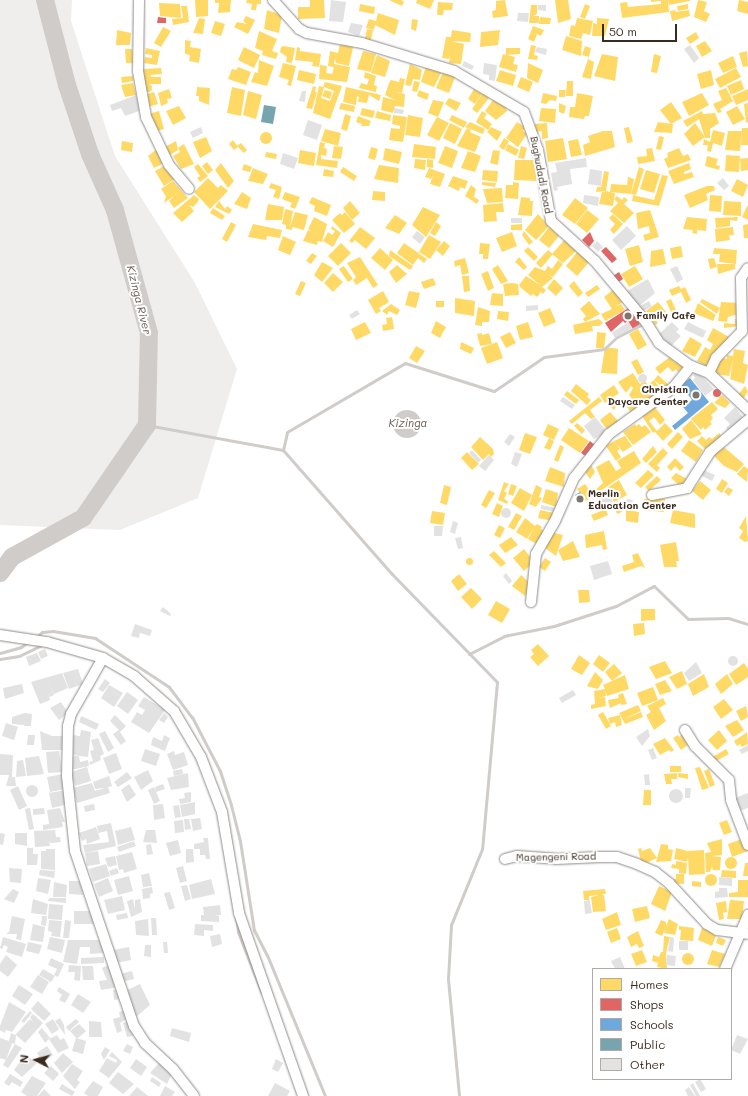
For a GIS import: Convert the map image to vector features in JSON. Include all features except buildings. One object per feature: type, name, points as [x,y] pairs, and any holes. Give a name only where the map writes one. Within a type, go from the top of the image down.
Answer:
[{"type":"street","points":[[139,0],[138,71],[141,98],[146,117],[169,165],[189,189]]},
{"type":"street","name":"Bughudadi Road","points":[[273,0],[299,29],[307,33],[362,43],[454,71],[524,112],[538,150],[551,221],[595,261],[646,322],[659,344],[691,366],[709,373],[748,410]]},
{"type":"street","points":[[709,373],[716,358],[742,331],[741,278],[748,268]]},
{"type":"street","points":[[531,602],[536,554],[555,521],[574,478],[609,434],[674,387],[691,366]]},
{"type":"street","points":[[652,495],[687,488],[710,452],[748,420]]},
{"type":"street","points":[[0,636],[47,642],[102,658],[134,676],[157,693],[174,711],[201,757],[222,812],[245,930],[303,1096]]},
{"type":"street","points":[[102,658],[71,714],[68,726],[67,776],[75,851],[134,1026],[145,1044],[173,1069],[194,1096]]},
{"type":"street","points":[[685,730],[695,746],[729,780],[731,800],[748,845]]},
{"type":"street","name":"Magengeni Road","points":[[505,859],[517,856],[556,859],[600,857],[631,862],[655,872],[669,883],[706,924],[717,930],[745,933]]},
{"type":"street","points":[[727,968],[745,933],[748,915]]},
{"type":"shaded area","points":[[0,0],[72,0],[71,21],[115,156],[195,283],[237,369],[198,498],[120,530],[0,525]]},
{"type":"water","name":"Kizinga","points":[[407,410],[413,411],[417,414],[420,418],[420,430],[417,434],[413,437],[407,438],[401,437],[397,434],[394,430],[393,424],[394,418],[397,414],[401,411]]},
{"type":"waterway","name":"Kizinga River","points":[[0,573],[12,557],[83,518],[147,425],[149,333],[115,210],[90,154],[67,85],[45,0]]},
{"type":"waterway","points":[[283,450],[287,432],[405,363],[494,391],[544,357],[604,349],[617,337],[643,324]]},
{"type":"waterway","points":[[147,425],[283,450],[392,574],[497,682],[482,849],[451,925],[448,979],[459,1096]]},
{"type":"waterway","points":[[469,654],[504,636],[554,626],[616,606],[654,586],[688,619],[728,618],[748,624]]},
{"type":"waterway","points":[[35,638],[42,632],[53,631],[95,638],[169,687],[192,717],[220,771],[231,805],[240,841],[254,930],[267,955],[325,1096]]},
{"type":"waterway","points":[[0,653],[21,647],[28,642]]},
{"type":"waterway","points":[[0,659],[19,656],[42,645]]},
{"type":"waterway","points":[[236,917],[238,932],[262,994]]},
{"type":"place","name":"Family Cafe","points":[[628,316]]},
{"type":"place","name":"Christian Daycare Center","points":[[696,395]]},
{"type":"place","name":"Merlin Education Center","points":[[580,499]]}]
